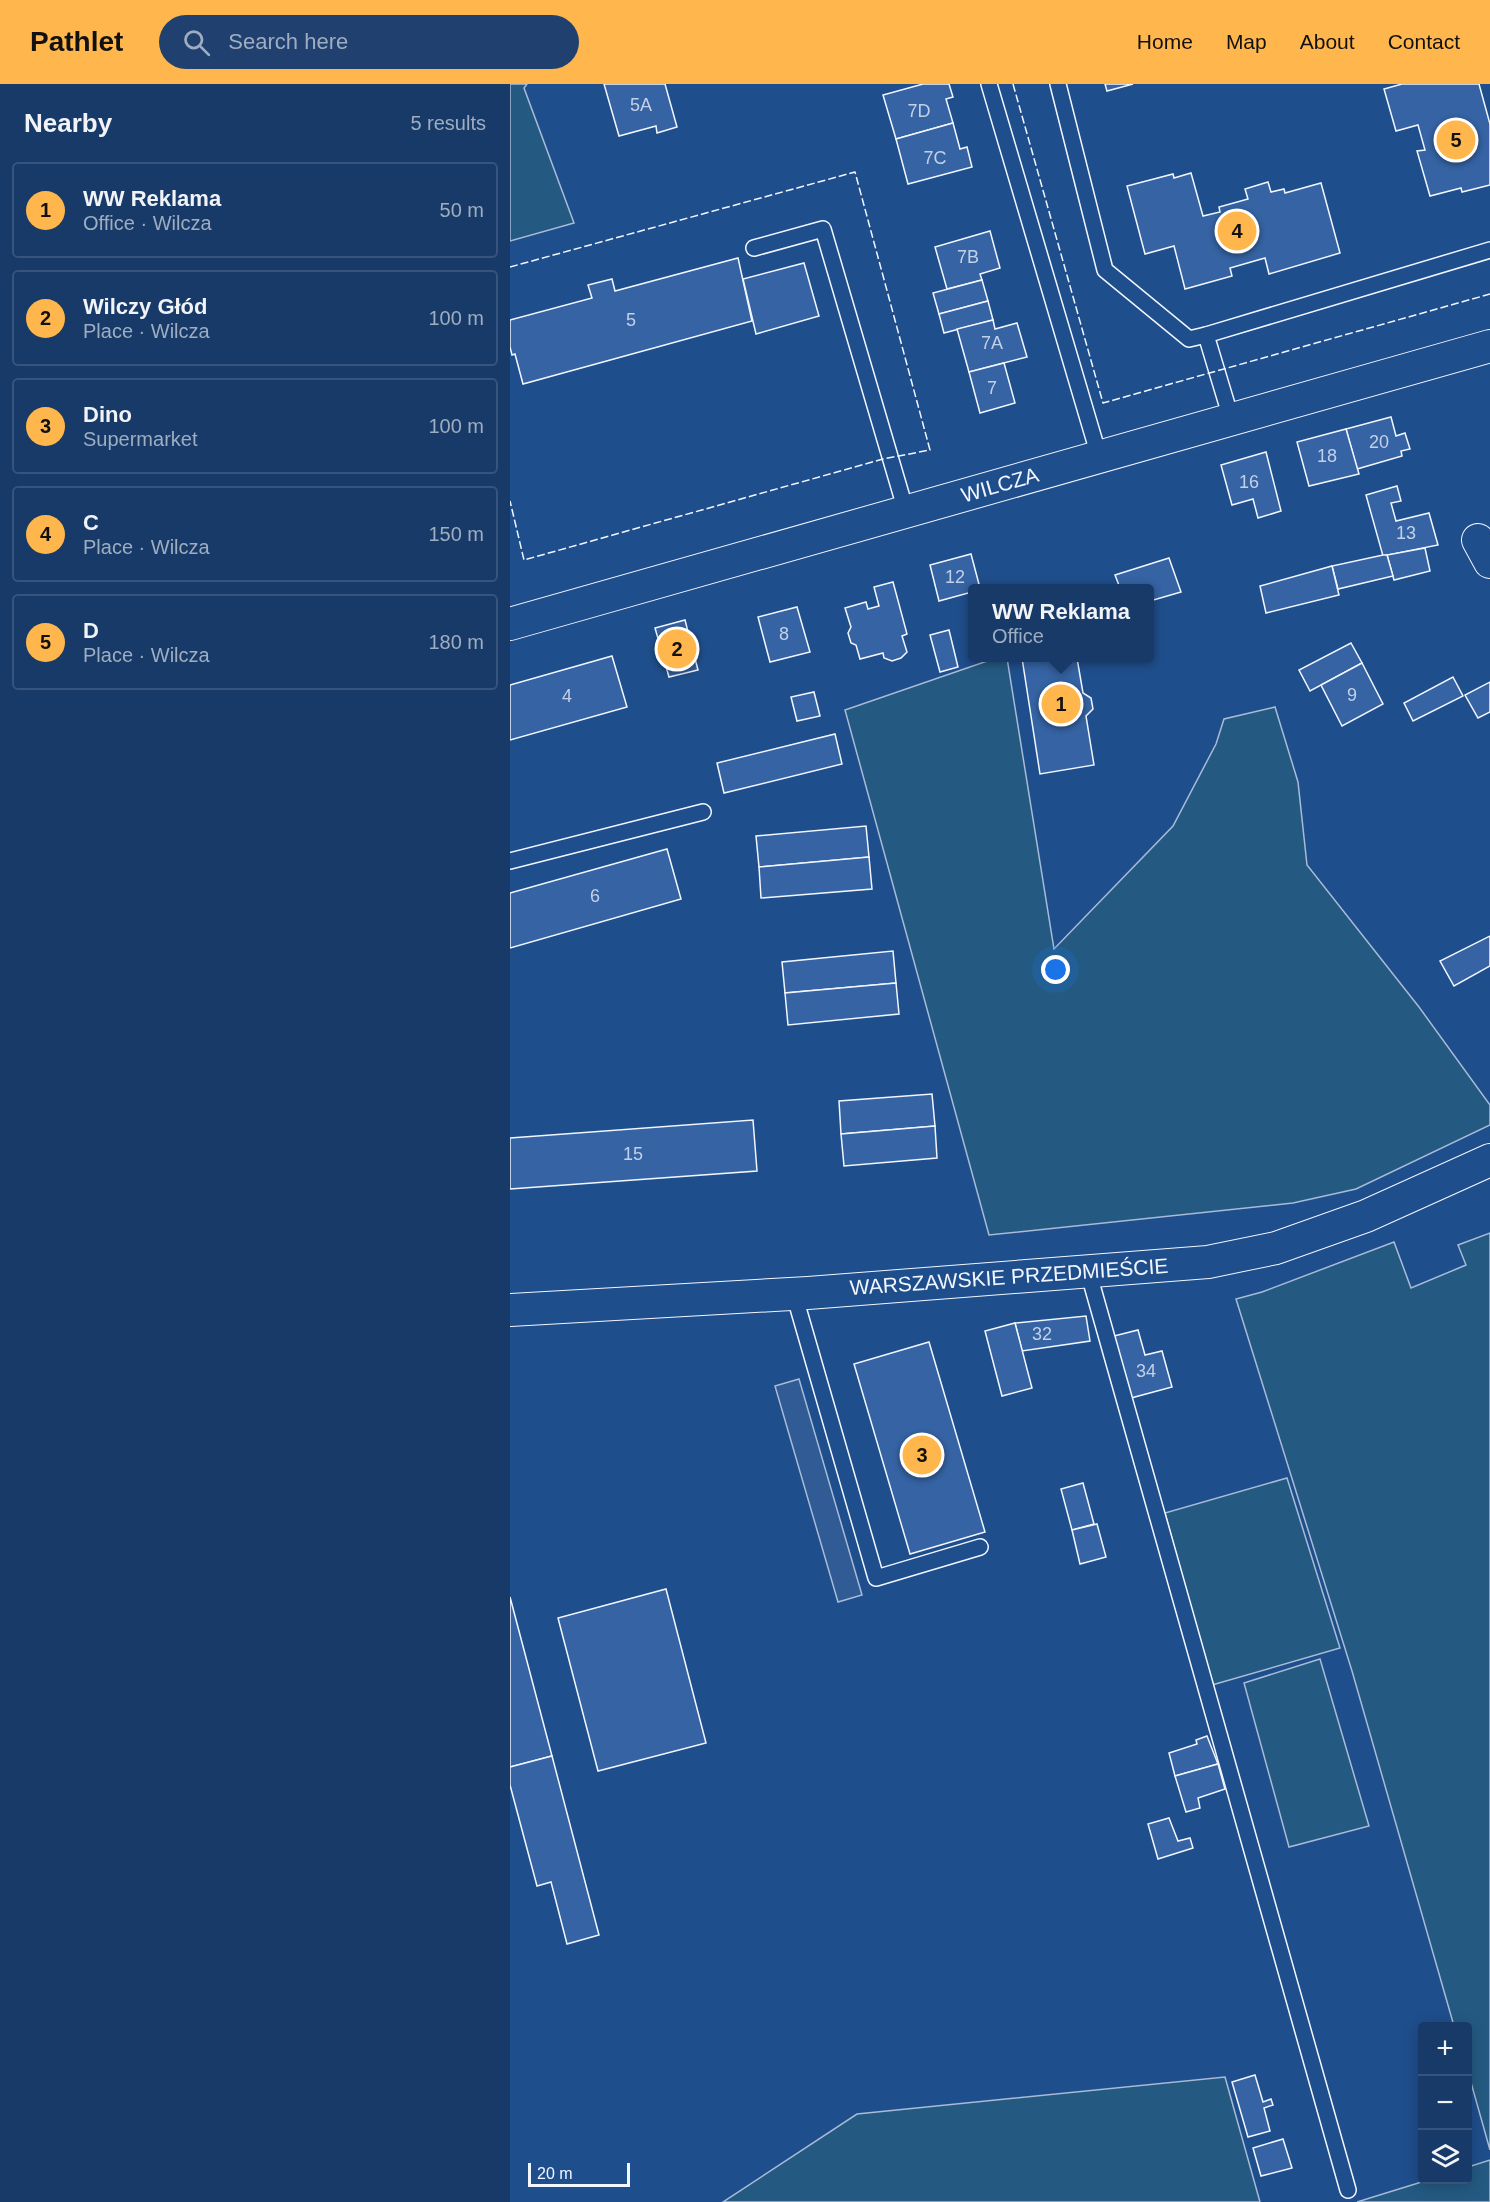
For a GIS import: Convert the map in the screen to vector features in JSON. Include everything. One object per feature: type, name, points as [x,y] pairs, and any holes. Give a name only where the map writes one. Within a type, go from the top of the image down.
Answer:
[{"type":"street","name":"WILCZA","points":[[510,624],[1490,346]]},
{"type":"street","name":"WARSZAWSKIE PRZEDMIEŚCIE","points":[[510,1310],[794,1294],[1208,1262],[1276,1248],[1366,1216],[1490,1160]]},
{"type":"lane","points":[[989,84],[1099,456]]},
{"type":"lane","points":[[1058,84],[1105,270],[1189,339],[1490,250]]},
{"type":"lane","points":[[754,248],[823,229],[906,512]]},
{"type":"lane","points":[[1206,335],[1231,418]]},
{"type":"lane","points":[[510,861],[703,812]]},
{"type":"lane","points":[[1088,1271],[1348,2190]]},
{"type":"lane","points":[[794,1294],[876,1578],[980,1547]]},
{"type":"shaded area","points":[[510,84],[527,84],[524,88],[574,223],[510,241]]},
{"type":"shaded area","points":[[984,662],[1008,662],[1054,949],[1173,826],[1216,744],[1224,719],[1275,707],[1298,782],[1307,865],[1419,1007],[1490,1105],[1490,1125],[1356,1189],[1293,1203],[989,1235],[845,710]]},
{"type":"shaded area","points":[[1490,1233],[1490,2150],[1472,2086],[1472,2022],[1453,2022],[1352,1671],[1236,1299],[1262,1292],[1394,1242],[1411,1288],[1466,1265],[1458,1245]]},
{"type":"shaded area","points":[[799,1379],[862,1595],[838,1602],[775,1386]]},
{"type":"shaded area","points":[[1287,1478],[1340,1648],[1212,1685],[1165,1513]]},
{"type":"shaded area","points":[[1320,1659],[1369,1826],[1289,1847],[1244,1683]]},
{"type":"shaded area","points":[[1225,2077],[1260,2202],[723,2202],[857,2114]]},
{"type":"shaded area","points":[[1490,2160],[1490,2202],[1357,2202],[1418,2183],[1472,2184],[1472,2166]]},
{"type":"building","points":[[604,84],[665,84],[677,127],[657,133],[656,126],[619,136]]},
{"type":"building","points":[[923,84],[949,84],[953,97],[946,99],[953,123],[896,139],[883,95]]},
{"type":"building","points":[[1105,84],[1133,84],[1107,91]]},
{"type":"building","points":[[1402,84],[1479,84],[1490,124],[1490,185],[1462,192],[1461,188],[1430,196],[1417,151],[1425,150],[1418,125],[1396,131],[1384,89]]},
{"type":"building","points":[[953,123],[960,149],[967,147],[972,167],[908,184],[896,139]]},
{"type":"building","points":[[1191,173],[1203,216],[1220,212],[1219,207],[1248,199],[1245,189],[1268,182],[1271,192],[1284,189],[1285,193],[1321,183],[1340,253],[1269,274],[1265,258],[1230,268],[1232,276],[1185,289],[1174,246],[1145,254],[1127,186],[1173,174],[1174,178]]},
{"type":"building","points":[[990,231],[1000,268],[980,274],[982,280],[947,289],[935,247]]},
{"type":"building","points":[[738,258],[752,321],[523,384],[515,354],[512,355],[510,347],[510,320],[592,298],[588,285],[612,279],[615,291]]},
{"type":"building","points":[[804,263],[819,316],[756,334],[743,279]]},
{"type":"building","points":[[982,280],[988,301],[939,314],[933,293]]},
{"type":"building","points":[[988,301],[993,320],[944,333],[939,314]]},
{"type":"building","points":[[993,320],[995,329],[1017,323],[1027,357],[969,372],[957,329]]},
{"type":"building","points":[[1004,363],[1015,403],[980,413],[969,372]]},
{"type":"building","points":[[1391,417],[1396,436],[1405,433],[1410,449],[1401,451],[1402,456],[1357,469],[1346,429]]},
{"type":"building","points":[[1346,429],[1359,474],[1309,486],[1297,442]]},
{"type":"building","points":[[1266,452],[1281,511],[1258,518],[1253,499],[1232,505],[1221,465]]},
{"type":"building","points":[[1397,486],[1401,501],[1391,503],[1396,521],[1429,513],[1438,545],[1383,556],[1366,495]]},
{"type":"building","points":[[1425,548],[1430,571],[1394,580],[1387,555]]},
{"type":"building","points":[[971,554],[979,584],[968,584],[968,593],[939,601],[930,565]]},
{"type":"building","points":[[1387,555],[1393,576],[1338,589],[1332,566]]},
{"type":"building","points":[[1169,558],[1181,592],[1154,600],[1154,584],[1118,584],[1115,575]]},
{"type":"building","points":[[1332,566],[1339,595],[1266,613],[1260,586]]},
{"type":"building","points":[[893,582],[907,634],[902,636],[907,652],[901,658],[892,661],[884,658],[883,653],[860,659],[856,645],[851,643],[848,633],[851,627],[845,608],[866,602],[868,609],[879,606],[874,587]]},
{"type":"building","points":[[797,607],[810,652],[770,662],[758,617]]},
{"type":"building","points":[[685,620],[698,670],[669,677],[655,628]]},
{"type":"building","points":[[949,630],[958,667],[940,672],[930,635]]},
{"type":"building","points":[[1351,643],[1362,663],[1310,691],[1299,670]]},
{"type":"building","points":[[612,656],[627,707],[510,740],[510,685]]},
{"type":"building","points":[[1023,662],[1078,662],[1083,693],[1091,698],[1093,709],[1086,716],[1094,765],[1040,774]]},
{"type":"building","points":[[1362,663],[1383,704],[1342,726],[1321,685]]},
{"type":"building","points":[[1453,677],[1463,696],[1413,721],[1404,703]]},
{"type":"building","points":[[1490,682],[1490,712],[1478,718],[1465,695]]},
{"type":"building","points":[[814,692],[820,716],[797,721],[791,697]]},
{"type":"building","points":[[835,734],[842,764],[724,793],[717,763]]},
{"type":"building","points":[[866,826],[869,857],[759,867],[756,836]]},
{"type":"building","points":[[667,849],[681,899],[510,948],[510,893]]},
{"type":"building","points":[[869,857],[872,889],[761,898],[759,867]]},
{"type":"building","points":[[1490,936],[1490,966],[1454,986],[1440,961]]},
{"type":"building","points":[[893,951],[896,983],[785,993],[782,962]]},
{"type":"building","points":[[896,983],[899,1014],[788,1025],[785,993]]},
{"type":"building","points":[[932,1094],[935,1126],[841,1134],[839,1101]]},
{"type":"building","points":[[753,1120],[757,1171],[510,1189],[510,1138]]},
{"type":"building","points":[[935,1126],[937,1158],[844,1166],[841,1134]]},
{"type":"building","points":[[1086,1316],[1090,1341],[1022,1351],[1015,1323]]},
{"type":"building","points":[[1015,1323],[1032,1388],[1002,1396],[985,1331]]},
{"type":"building","points":[[1138,1330],[1145,1355],[1162,1351],[1172,1387],[1131,1398],[1114,1336]]},
{"type":"building","points":[[929,1342],[985,1532],[910,1554],[854,1364]]},
{"type":"building","points":[[1083,1483],[1094,1524],[1072,1530],[1061,1489]]},
{"type":"building","points":[[1097,1524],[1106,1557],[1080,1564],[1072,1530]]},
{"type":"building","points":[[666,1589],[706,1743],[598,1771],[558,1618]]},
{"type":"building","points":[[510,1597],[552,1756],[510,1767]]},
{"type":"building","points":[[1207,1736],[1218,1764],[1175,1776],[1169,1753],[1197,1744],[1196,1740]]},
{"type":"building","points":[[552,1756],[599,1935],[567,1944],[551,1882],[537,1886],[510,1785],[510,1767]]},
{"type":"building","points":[[1218,1764],[1225,1789],[1198,1798],[1200,1808],[1186,1812],[1175,1776]]},
{"type":"building","points":[[1169,1818],[1178,1841],[1190,1838],[1193,1848],[1158,1859],[1148,1824]]},
{"type":"building","points":[[1255,2075],[1263,2102],[1271,2099],[1273,2105],[1264,2108],[1270,2131],[1248,2137],[1232,2082]]},
{"type":"building","points":[[1283,2139],[1292,2168],[1261,2176],[1253,2148]]},
{"type":"fence","points":[[1013,84],[1103,403],[1490,294]]},
{"type":"fence","points":[[510,267],[855,172],[930,450],[883,459],[524,560],[510,501]]},
{"type":"place","name":"D","points":[[1456,140]]},
{"type":"place","name":"C","points":[[1237,231]]},
{"type":"place","name":"Wilczy Głód","points":[[677,649]]},
{"type":"place","name":"WW Reklama","points":[[1061,704]]},
{"type":"place","name":"Dino","points":[[922,1455]]}]
